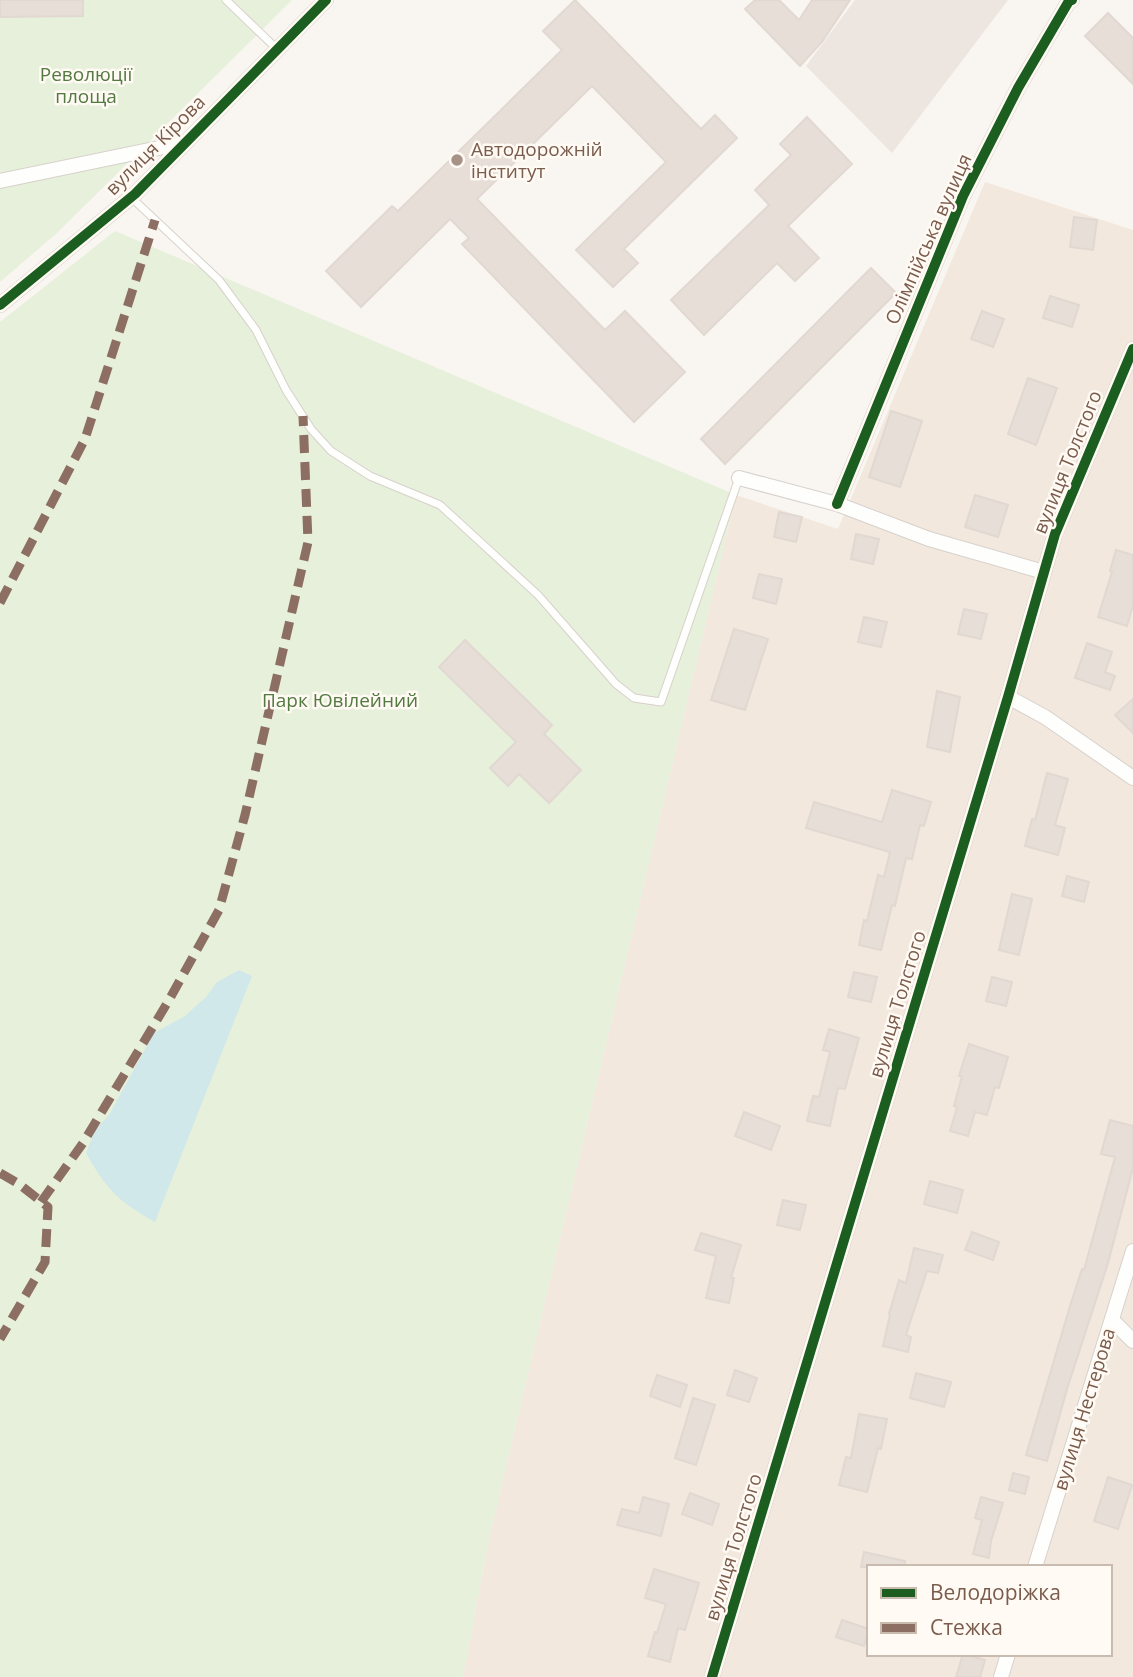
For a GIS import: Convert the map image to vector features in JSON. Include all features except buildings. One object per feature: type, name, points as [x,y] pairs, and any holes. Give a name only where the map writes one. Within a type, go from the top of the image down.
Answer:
[{"type":"street","name":"вулиця Кірова","points":[[0,305],[135,194],[326,0]]},
{"type":"street","name":"Олімпійська вулиця","points":[[837,504],[963,196],[1017,88],[1072,0]]},
{"type":"street","points":[[0,181],[183,143]]},
{"type":"street","name":"вулиця Толстого","points":[[712,1677],[1055,534],[1133,349]]},
{"type":"street","points":[[739,478],[837,504],[929,539],[1044,572]]},
{"type":"street","points":[[1008,697],[1045,717],[1133,778]]},
{"type":"street","name":"вулиця Нестерова","points":[[1036,1565],[1133,1251]]},
{"type":"street","points":[[1112,1320],[1133,1341]]},
{"type":"street","points":[[1001,1677],[1007,1656]]},
{"type":"lane","points":[[226,0],[278,49]]},
{"type":"lane","points":[[135,194],[135,201],[219,280],[256,330],[286,390],[311,429],[331,451],[370,476],[440,505],[538,596],[616,684],[634,698],[661,702],[739,478]]},
{"type":"shaded area","points":[[855,0],[1008,0],[892,153],[806,66]]},
{"type":"shaded area","points":[[985,182],[1133,230],[1133,1677],[463,1677],[490,1534],[736,495],[838,529]]},
{"type":"green space","name":"Революції площа","points":[[0,0],[292,0],[58,232],[0,282]]},
{"type":"green space","name":"Парк Ювілейний","points":[[115,231],[736,495],[490,1534],[463,1677],[0,1677],[0,322]]},
{"type":"water","points":[[239,970],[252,976],[155,1222],[114,1194],[86,1153],[95,1130],[109,1115],[154,1033],[185,1016],[206,997],[217,982]]},
{"type":"marked path","points":[[0,603],[85,439],[155,220]]},
{"type":"marked path","points":[[41,1202],[83,1143],[169,1000],[219,910],[245,815],[308,542],[303,416]]},
{"type":"marked path","points":[[0,1173],[48,1207],[45,1262],[0,1339]]},
{"type":"cycle path","points":[[0,305],[135,194],[326,0]]},
{"type":"cycle path","points":[[837,504],[963,196],[1018,88],[1072,0]]},
{"type":"cycle path","points":[[712,1677],[1055,534],[1133,349]]},
{"type":"place","name":"Автодорожній інститут","points":[[457,160]]}]
